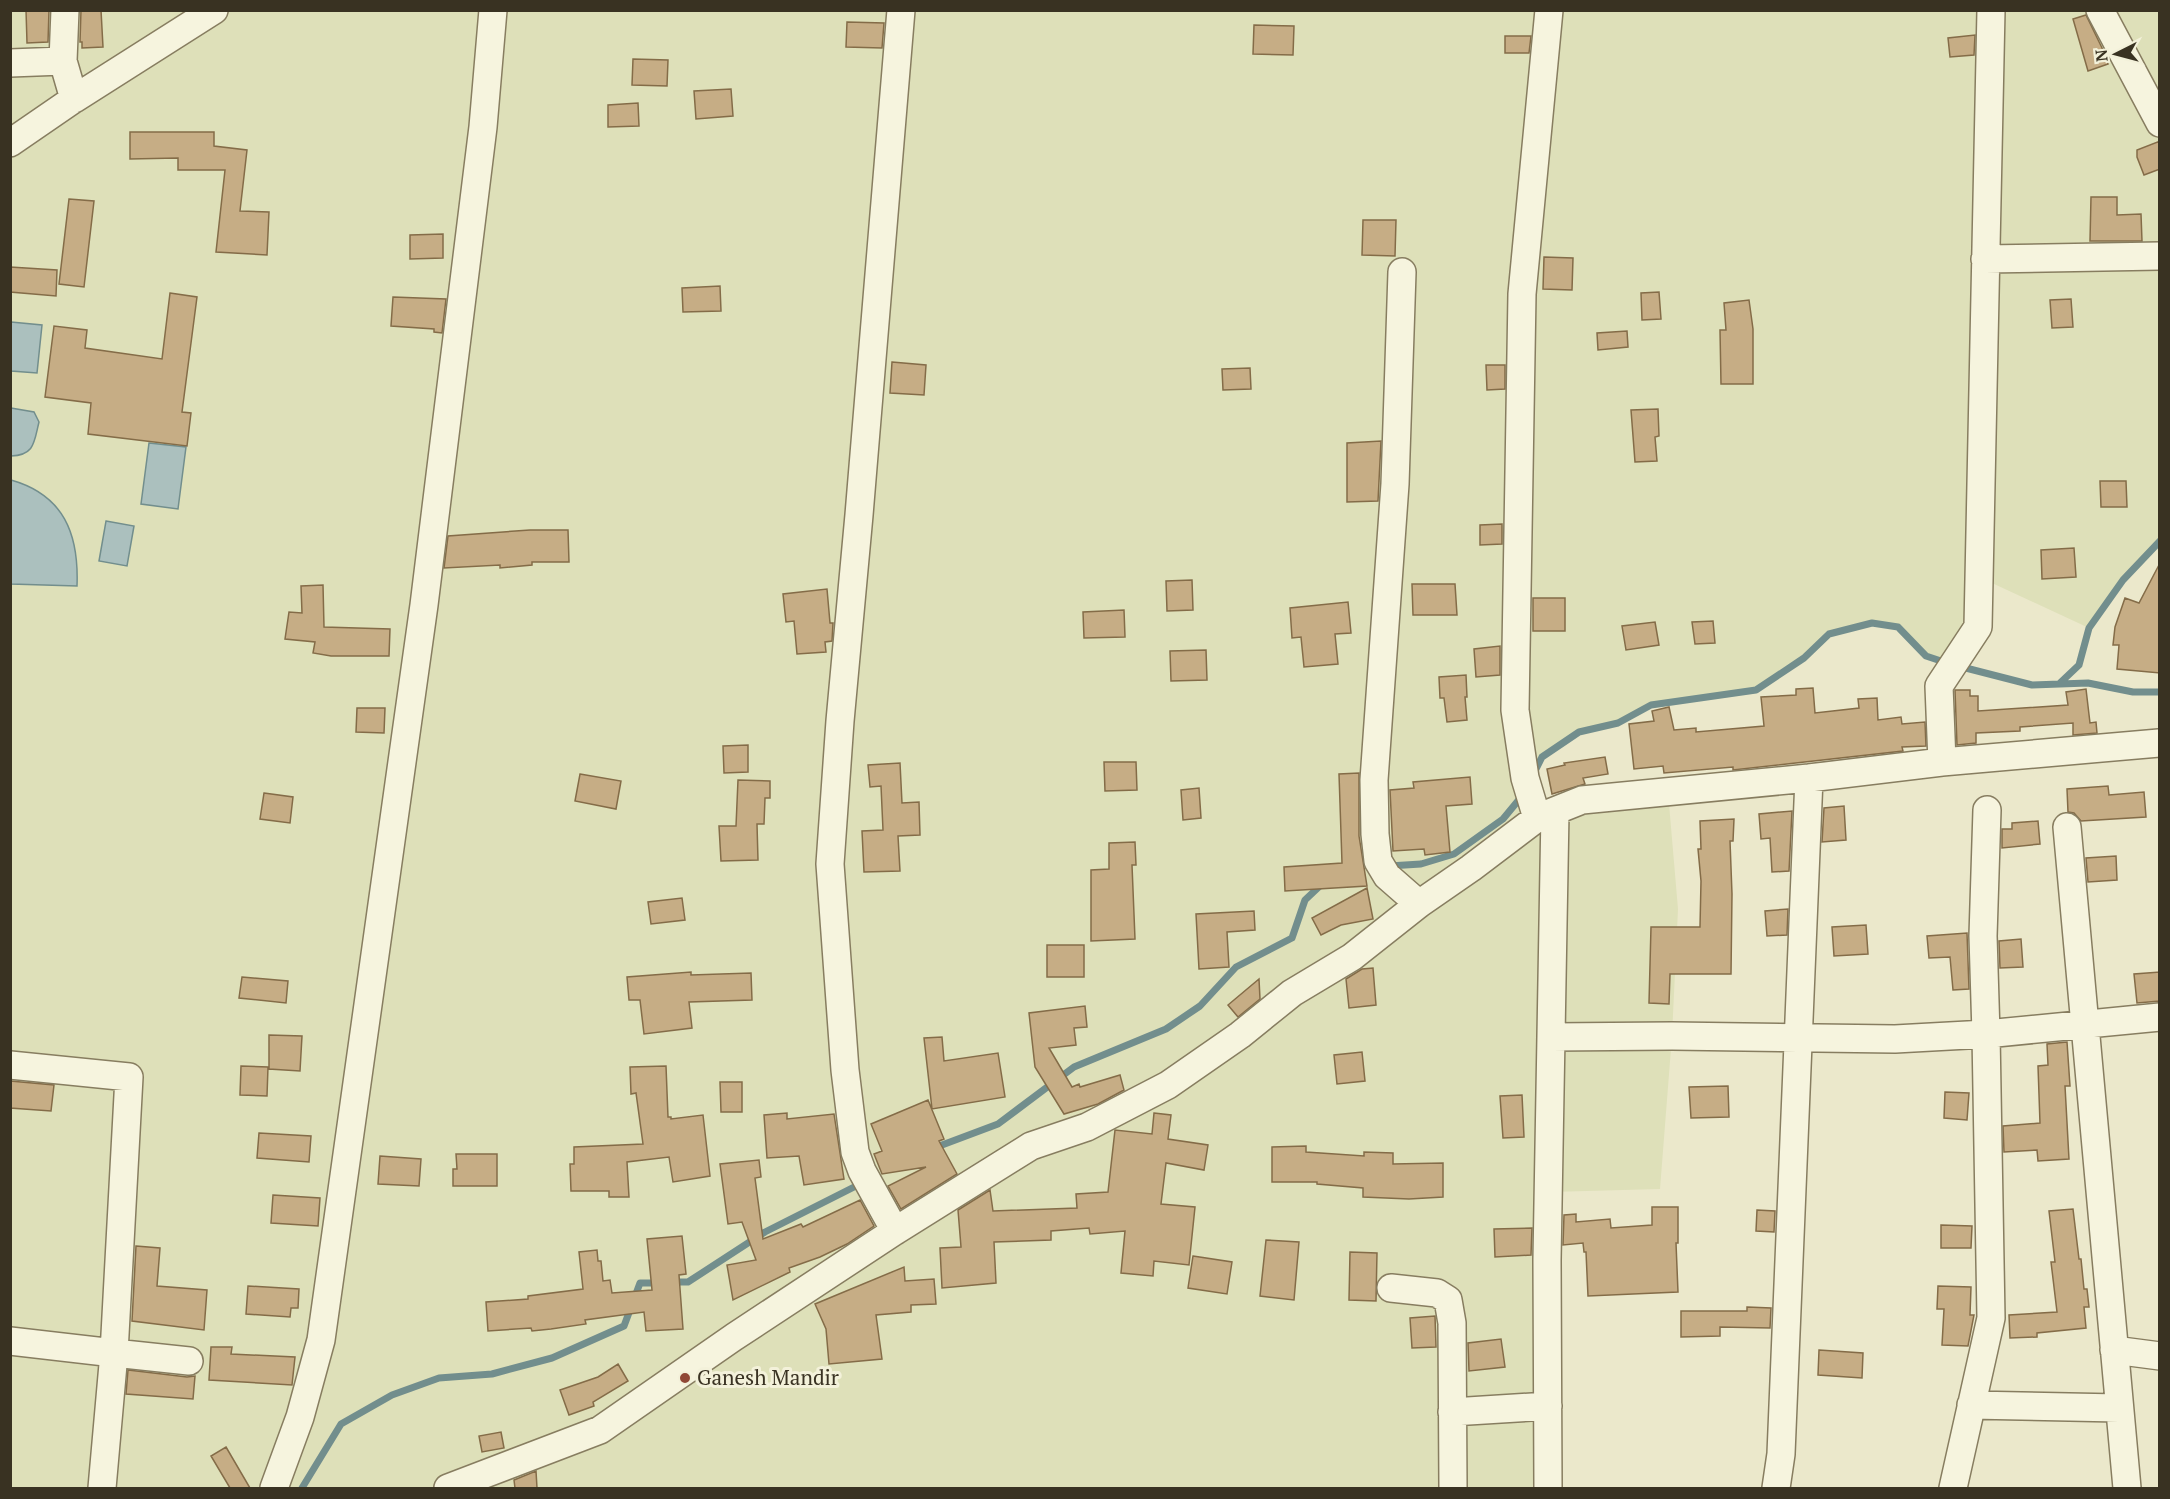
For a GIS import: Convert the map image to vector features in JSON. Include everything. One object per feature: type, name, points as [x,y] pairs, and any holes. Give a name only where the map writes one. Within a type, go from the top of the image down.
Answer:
[{"type":"street","points":[[65,10],[63,61],[74,99]]},
{"type":"street","points":[[10,143],[74,99],[214,10]]},
{"type":"street","points":[[274,1488],[300,1417],[321,1340],[424,605],[483,127],[493,10]]},
{"type":"street","points":[[895,1231],[868,1182],[855,1152],[844,1070],[831,864],[840,721],[901,10]]},
{"type":"street","points":[[1548,1488],[1547,1260],[1552,1037],[1536,801],[1515,710],[1522,294],[1549,10]]},
{"type":"street","points":[[1942,762],[1939,686],[1978,627],[1991,10]]},
{"type":"street","points":[[2100,10],[2160,123]]},
{"type":"street","points":[[10,63],[63,61]]},
{"type":"street","points":[[1985,259],[2160,256]]},
{"type":"street","points":[[1402,272],[1395,484],[1374,780],[1375,834],[1383,868],[1419,904]]},
{"type":"street","points":[[448,1488],[600,1430],[734,1336],[1030,1146],[1087,1127],[1168,1085],[1240,1035],[1292,993],[1352,957],[1419,904],[1471,868],[1536,801],[1582,800],[1809,778],[1942,762],[2160,743]]},
{"type":"street","points":[[1776,1488],[1781,1454],[1809,778]]},
{"type":"street","points":[[1953,1488],[1991,1318],[1983,936],[1987,810]]},
{"type":"street","points":[[2067,827],[2127,1488]]},
{"type":"street","points":[[1552,1037],[1895,1039],[1986,1034],[2160,1017]]},
{"type":"street","points":[[10,1065],[129,1077],[114,1353],[102,1488]]},
{"type":"street","points":[[1391,1288],[1437,1293],[1448,1300],[1452,1323],[1452,1488]]},
{"type":"street","points":[[10,1341],[189,1361]]},
{"type":"street","points":[[2114,1350],[2160,1356]]},
{"type":"street","points":[[1971,1405],[2119,1408]]},
{"type":"street","points":[[1452,1412],[1548,1406]]},
{"type":"green space","points":[[10,11],[2159,11],[2159,541],[2123,580],[2089,628],[1979,577],[1954,665],[1926,656],[1898,627],[1872,623],[1829,634],[1804,658],[1756,690],[1651,705],[1618,723],[1579,732],[1542,757],[1520,802],[1668,792],[1678,909],[1672,1036],[1660,1189],[1550,1192],[1538,1188],[1563,1488],[11,1488]]},
{"type":"shaded area","points":[[11,322],[42,325],[37,373],[11,371]]},
{"type":"shaded area","points":[[11,408],[34,412],[39,422],[29,450],[11,456]]},
{"type":"shaded area","points":[[149,443],[186,447],[178,509],[141,504]]},
{"type":"shaded area","points":[[11,480],[44,496],[56,506],[65,519],[75,550],[77,586],[11,584]]},
{"type":"shaded area","points":[[106,521],[134,526],[127,566],[99,561]]},
{"type":"building","points":[[26,10],[49,10],[48,42],[27,43]]},
{"type":"building","points":[[81,10],[101,10],[103,47],[82,48],[82,42],[80,42]]},
{"type":"building","points":[[2086,15],[2108,64],[2088,71],[2073,19]]},
{"type":"building","points":[[847,22],[884,23],[882,48],[846,47]]},
{"type":"building","points":[[1254,25],[1294,26],[1293,55],[1253,54]]},
{"type":"building","points":[[1975,35],[1974,55],[1950,57],[1948,38]]},
{"type":"building","points":[[1505,36],[1531,36],[1529,53],[1505,53]]},
{"type":"building","points":[[633,59],[668,60],[667,86],[632,85]]},
{"type":"building","points":[[731,89],[733,116],[696,119],[694,91]]},
{"type":"building","points":[[638,103],[639,126],[608,127],[608,105]]},
{"type":"building","points":[[130,132],[214,132],[214,146],[247,150],[240,211],[269,212],[267,255],[216,252],[225,170],[178,170],[178,158],[130,159]]},
{"type":"building","points":[[2160,141],[2160,169],[2144,175],[2137,157],[2137,150]]},
{"type":"building","points":[[2091,197],[2117,197],[2117,215],[2141,214],[2142,241],[2090,241]]},
{"type":"building","points":[[69,199],[94,201],[84,287],[59,284]]},
{"type":"building","points":[[1363,220],[1396,220],[1395,256],[1362,255]]},
{"type":"building","points":[[443,234],[443,258],[410,259],[410,235]]},
{"type":"building","points":[[1544,257],[1573,258],[1572,290],[1543,289]]},
{"type":"building","points":[[10,267],[57,270],[56,296],[10,292]]},
{"type":"building","points":[[720,286],[721,311],[683,312],[682,288]]},
{"type":"building","points":[[1659,292],[1661,319],[1642,320],[1641,293]]},
{"type":"building","points":[[170,293],[197,297],[182,412],[191,413],[187,446],[88,434],[91,403],[45,397],[54,326],[87,330],[85,348],[162,359]]},
{"type":"building","points":[[393,297],[446,299],[442,333],[434,332],[434,329],[391,326]]},
{"type":"building","points":[[2071,299],[2073,327],[2052,328],[2050,300]]},
{"type":"building","points":[[1749,300],[1753,329],[1753,384],[1721,384],[1720,330],[1726,330],[1724,303]]},
{"type":"building","points":[[1627,331],[1628,347],[1598,350],[1597,333]]},
{"type":"building","points":[[892,362],[926,365],[924,395],[890,393]]},
{"type":"building","points":[[1486,365],[1505,365],[1505,389],[1487,390]]},
{"type":"building","points":[[1250,368],[1251,389],[1223,390],[1222,369]]},
{"type":"building","points":[[1658,409],[1659,436],[1655,437],[1657,461],[1635,462],[1631,410]]},
{"type":"building","points":[[1381,441],[1378,501],[1347,502],[1347,443]]},
{"type":"building","points":[[2100,481],[2126,481],[2127,507],[2101,507]]},
{"type":"building","points":[[1502,524],[1502,544],[1480,545],[1480,525]]},
{"type":"building","points":[[530,530],[568,530],[569,562],[532,562],[532,565],[500,568],[500,565],[444,568],[448,536]]},
{"type":"building","points":[[2074,548],[2076,577],[2042,579],[2041,550]]},
{"type":"building","points":[[2160,563],[2160,673],[2117,669],[2119,645],[2113,645],[2115,627],[2125,598],[2139,603]]},
{"type":"building","points":[[1192,580],[1193,610],[1167,611],[1166,581]]},
{"type":"building","points":[[1412,584],[1455,584],[1457,615],[1413,615]]},
{"type":"building","points":[[323,585],[324,627],[390,629],[389,656],[331,656],[313,653],[315,642],[285,639],[289,612],[302,613],[301,586]]},
{"type":"building","points":[[827,589],[830,623],[833,623],[832,641],[825,642],[826,652],[797,654],[794,621],[786,622],[783,594]]},
{"type":"building","points":[[1533,598],[1565,598],[1565,631],[1533,631]]},
{"type":"building","points":[[1348,602],[1351,633],[1335,634],[1338,664],[1304,667],[1301,637],[1292,638],[1290,608]]},
{"type":"building","points":[[1124,610],[1125,637],[1084,638],[1083,612]]},
{"type":"building","points":[[1713,621],[1715,643],[1695,644],[1692,622]]},
{"type":"building","points":[[1655,622],[1659,645],[1626,650],[1622,626]]},
{"type":"building","points":[[1500,646],[1500,675],[1476,677],[1474,649]]},
{"type":"building","points":[[1206,650],[1207,680],[1171,681],[1170,651]]},
{"type":"building","points":[[1466,675],[1467,720],[1447,722],[1444,698],[1440,698],[1439,677]]},
{"type":"building","points":[[1813,688],[1815,713],[1859,708],[1858,699],[1877,698],[1878,720],[1901,717],[1902,724],[1925,722],[1926,746],[1902,747],[1903,751],[1733,770],[1733,767],[1664,773],[1663,766],[1634,769],[1629,724],[1654,721],[1652,711],[1669,707],[1674,730],[1696,728],[1696,732],[1764,726],[1761,697],[1796,695],[1796,689]]},
{"type":"building","points":[[2086,689],[2090,723],[2096,722],[2097,733],[2073,735],[2073,723],[2020,727],[2020,731],[1976,733],[1976,743],[1957,745],[1955,690],[1970,690],[1970,696],[1978,696],[1978,711],[2068,705],[2066,692]]},
{"type":"building","points":[[357,708],[385,708],[384,733],[356,732]]},
{"type":"building","points":[[748,745],[748,772],[724,773],[723,746]]},
{"type":"building","points":[[1605,757],[1608,774],[1583,778],[1585,784],[1552,794],[1547,769],[1565,765],[1564,763]]},
{"type":"building","points":[[1104,762],[1136,762],[1137,790],[1105,791]]},
{"type":"building","points":[[900,763],[902,803],[919,802],[920,835],[898,836],[900,871],[864,872],[862,831],[883,830],[881,786],[870,787],[868,765]]},
{"type":"building","points":[[1359,773],[1359,836],[1367,886],[1285,891],[1284,867],[1342,863],[1339,774]]},
{"type":"building","points":[[580,774],[621,781],[616,809],[575,801]]},
{"type":"building","points":[[1470,777],[1472,804],[1446,806],[1450,852],[1425,855],[1424,849],[1393,851],[1390,790],[1414,788],[1413,782]]},
{"type":"building","points":[[738,780],[770,781],[770,798],[765,798],[764,824],[757,824],[758,860],[721,861],[719,826],[736,826]]},
{"type":"building","points":[[2108,786],[2109,795],[2144,792],[2146,817],[2081,821],[2074,813],[2068,812],[2067,789]]},
{"type":"building","points":[[1199,788],[1201,818],[1183,820],[1181,790]]},
{"type":"building","points":[[264,793],[293,797],[290,823],[260,819]]},
{"type":"building","points":[[1844,806],[1846,840],[1822,842],[1824,808]]},
{"type":"building","points":[[1792,811],[1789,871],[1772,872],[1770,838],[1761,839],[1759,814]]},
{"type":"building","points":[[1734,819],[1733,841],[1730,841],[1731,974],[1670,974],[1669,1004],[1649,1003],[1651,927],[1700,927],[1701,881],[1698,849],[1701,849],[1700,821]]},
{"type":"building","points":[[2038,821],[2040,844],[2002,848],[2002,829],[2012,829],[2012,823]]},
{"type":"building","points":[[1135,842],[1136,865],[1132,865],[1135,939],[1091,941],[1091,870],[1109,869],[1109,843]]},
{"type":"building","points":[[2116,856],[2117,880],[2088,882],[2086,858]]},
{"type":"building","points":[[1367,888],[1373,919],[1341,925],[1321,935],[1312,918]]},
{"type":"building","points":[[682,898],[685,920],[651,924],[648,902]]},
{"type":"building","points":[[1788,909],[1787,935],[1767,936],[1765,911]]},
{"type":"building","points":[[1254,911],[1255,930],[1227,932],[1229,967],[1199,969],[1196,914]]},
{"type":"building","points":[[1866,925],[1868,954],[1834,956],[1832,927]]},
{"type":"building","points":[[1967,933],[1969,989],[1953,990],[1950,957],[1929,958],[1927,936]]},
{"type":"building","points":[[2021,939],[2023,967],[2000,968],[1999,941]]},
{"type":"building","points":[[1047,945],[1084,945],[1084,977],[1047,977]]},
{"type":"building","points":[[1373,968],[1376,1005],[1349,1008],[1346,979],[1362,969]]},
{"type":"building","points":[[691,972],[691,975],[751,973],[752,1000],[689,1002],[692,1028],[644,1034],[640,1000],[629,1000],[627,977]]},
{"type":"building","points":[[2160,972],[2160,1001],[2137,1003],[2134,974]]},
{"type":"building","points":[[242,977],[288,981],[286,1003],[239,998]]},
{"type":"building","points":[[1259,979],[1260,999],[1238,1017],[1228,1005]]},
{"type":"building","points":[[1085,1006],[1087,1027],[1074,1028],[1076,1045],[1049,1048],[1072,1087],[1079,1084],[1080,1087],[1120,1075],[1124,1090],[1098,1104],[1064,1114],[1035,1067],[1029,1013]]},
{"type":"building","points":[[269,1035],[302,1036],[300,1071],[269,1069]]},
{"type":"building","points":[[942,1037],[944,1061],[998,1053],[1005,1097],[932,1109],[924,1038]]},
{"type":"building","points":[[2067,1042],[2070,1086],[2065,1086],[2069,1159],[2038,1161],[2037,1150],[2004,1152],[2003,1126],[2040,1123],[2038,1066],[2048,1065],[2047,1044]]},
{"type":"building","points":[[1362,1052],[1365,1081],[1337,1084],[1334,1055]]},
{"type":"building","points":[[241,1066],[268,1067],[267,1096],[240,1095]]},
{"type":"building","points":[[666,1066],[668,1117],[671,1119],[703,1115],[710,1176],[673,1182],[669,1157],[627,1162],[629,1197],[609,1197],[609,1191],[571,1191],[570,1164],[574,1164],[574,1147],[643,1144],[636,1093],[631,1094],[630,1067]]},
{"type":"building","points":[[10,1081],[54,1085],[51,1111],[10,1108]]},
{"type":"building","points":[[720,1082],[742,1082],[742,1112],[721,1112]]},
{"type":"building","points":[[1728,1086],[1729,1117],[1691,1118],[1689,1087]]},
{"type":"building","points":[[1945,1092],[1969,1093],[1967,1120],[1944,1118]]},
{"type":"building","points":[[1522,1095],[1524,1137],[1503,1138],[1500,1096]]},
{"type":"building","points":[[928,1100],[944,1139],[939,1141],[957,1174],[901,1209],[888,1186],[926,1167],[882,1174],[874,1154],[882,1151],[871,1124]]},
{"type":"building","points":[[787,1113],[787,1119],[834,1114],[844,1179],[804,1185],[799,1156],[767,1158],[764,1115]]},
{"type":"building","points":[[1154,1113],[1171,1115],[1168,1139],[1208,1145],[1204,1170],[1166,1163],[1161,1204],[1195,1207],[1189,1265],[1154,1261],[1153,1276],[1121,1273],[1125,1231],[1090,1234],[1089,1228],[1051,1231],[1051,1240],[994,1242],[996,1283],[942,1288],[940,1248],[961,1247],[958,1210],[990,1190],[993,1211],[1077,1208],[1076,1194],[1108,1192],[1115,1130],[1152,1134]]},
{"type":"building","points":[[259,1133],[311,1136],[309,1162],[257,1158]]},
{"type":"building","points":[[1306,1146],[1306,1152],[1364,1156],[1364,1152],[1393,1153],[1393,1164],[1443,1163],[1443,1197],[1409,1199],[1363,1197],[1363,1188],[1317,1184],[1317,1182],[1272,1182],[1272,1147]]},
{"type":"building","points":[[456,1154],[497,1154],[497,1186],[453,1186],[453,1169],[457,1169]]},
{"type":"building","points":[[380,1156],[421,1159],[419,1186],[378,1184]]},
{"type":"building","points":[[759,1160],[761,1177],[755,1178],[763,1239],[801,1224],[803,1227],[860,1200],[874,1226],[847,1244],[789,1268],[790,1272],[733,1300],[727,1265],[756,1260],[742,1222],[728,1224],[720,1164]]},
{"type":"building","points":[[273,1195],[320,1198],[318,1226],[271,1223]]},
{"type":"building","points":[[1652,1207],[1678,1207],[1678,1243],[1676,1243],[1678,1292],[1588,1296],[1586,1252],[1584,1252],[1583,1243],[1563,1245],[1564,1215],[1576,1214],[1576,1222],[1610,1219],[1611,1228],[1652,1225]]},
{"type":"building","points":[[2073,1209],[2079,1259],[2081,1259],[2084,1289],[2087,1289],[2089,1307],[2084,1307],[2086,1328],[2037,1333],[2037,1337],[2010,1338],[2009,1315],[2057,1312],[2051,1262],[2055,1262],[2049,1211]]},
{"type":"building","points":[[1757,1210],[1775,1211],[1774,1232],[1756,1231]]},
{"type":"building","points":[[1941,1225],[1972,1226],[1971,1248],[1941,1248]]},
{"type":"building","points":[[1532,1228],[1531,1255],[1495,1257],[1494,1229]]},
{"type":"building","points":[[682,1236],[686,1274],[679,1275],[683,1329],[646,1331],[644,1312],[585,1320],[586,1324],[551,1329],[488,1331],[486,1302],[528,1299],[528,1296],[583,1289],[579,1252],[597,1250],[598,1261],[601,1261],[603,1281],[610,1280],[612,1293],[652,1290],[647,1239]]},
{"type":"building","points":[[1266,1240],[1299,1242],[1294,1300],[1260,1296]]},
{"type":"building","points":[[136,1246],[160,1248],[157,1286],[207,1290],[204,1330],[132,1321]]},
{"type":"building","points":[[1350,1252],[1377,1253],[1376,1301],[1349,1300]]},
{"type":"building","points":[[1193,1256],[1232,1262],[1227,1294],[1188,1288]]},
{"type":"building","points":[[904,1267],[905,1281],[934,1279],[936,1304],[911,1305],[911,1312],[876,1315],[882,1359],[829,1364],[826,1329],[815,1304]]},
{"type":"building","points":[[248,1286],[299,1289],[298,1308],[291,1308],[290,1317],[246,1314]]},
{"type":"building","points":[[1938,1286],[1971,1287],[1970,1315],[1974,1315],[1968,1346],[1942,1345],[1944,1309],[1937,1309]]},
{"type":"building","points":[[1747,1307],[1771,1308],[1770,1328],[1720,1327],[1720,1336],[1681,1337],[1681,1311],[1747,1311]]},
{"type":"building","points":[[1435,1316],[1436,1347],[1412,1348],[1410,1318]]},
{"type":"building","points":[[1501,1339],[1505,1367],[1469,1371],[1468,1343]]},
{"type":"building","points":[[211,1347],[232,1347],[231,1354],[295,1357],[292,1385],[209,1380]]},
{"type":"building","points":[[1819,1350],[1863,1353],[1862,1378],[1818,1375]]},
{"type":"building","points":[[618,1364],[628,1381],[593,1402],[594,1406],[569,1415],[560,1390],[598,1377]]},
{"type":"building","points":[[128,1370],[195,1376],[193,1399],[126,1394]]},
{"type":"building","points":[[501,1432],[504,1448],[482,1452],[479,1436]]},
{"type":"building","points":[[226,1447],[250,1488],[230,1488],[211,1456]]},
{"type":"building","points":[[536,1471],[537,1488],[515,1488],[514,1480]]},
{"type":"waterway","points":[[2060,683],[2079,665],[2089,628],[2123,580],[2160,541]]},
{"type":"waterway","points":[[1534,773],[1542,757],[1579,732],[1618,723],[1651,705],[1756,690],[1804,658],[1829,634],[1872,623],[1898,627],[1926,656],[1947,663]]},
{"type":"waterway","points":[[1958,666],[2032,685],[2088,683],[2133,692],[2160,692]]},
{"type":"waterway","points":[[1389,866],[1421,864],[1454,854],[1503,819],[1522,796]]},
{"type":"waterway","points":[[934,1148],[998,1124],[1074,1067],[1166,1029],[1200,1006],[1236,967],[1292,938],[1305,900],[1323,883]]},
{"type":"waterway","points":[[672,1282],[688,1282],[765,1232],[862,1183]]},
{"type":"waterway","points":[[302,1488],[341,1424],[392,1395],[439,1378],[492,1374],[552,1358],[624,1326],[640,1283],[658,1283]]},
{"type":"place","name":"Ganesh Mandir","points":[[685,1378]]}]
